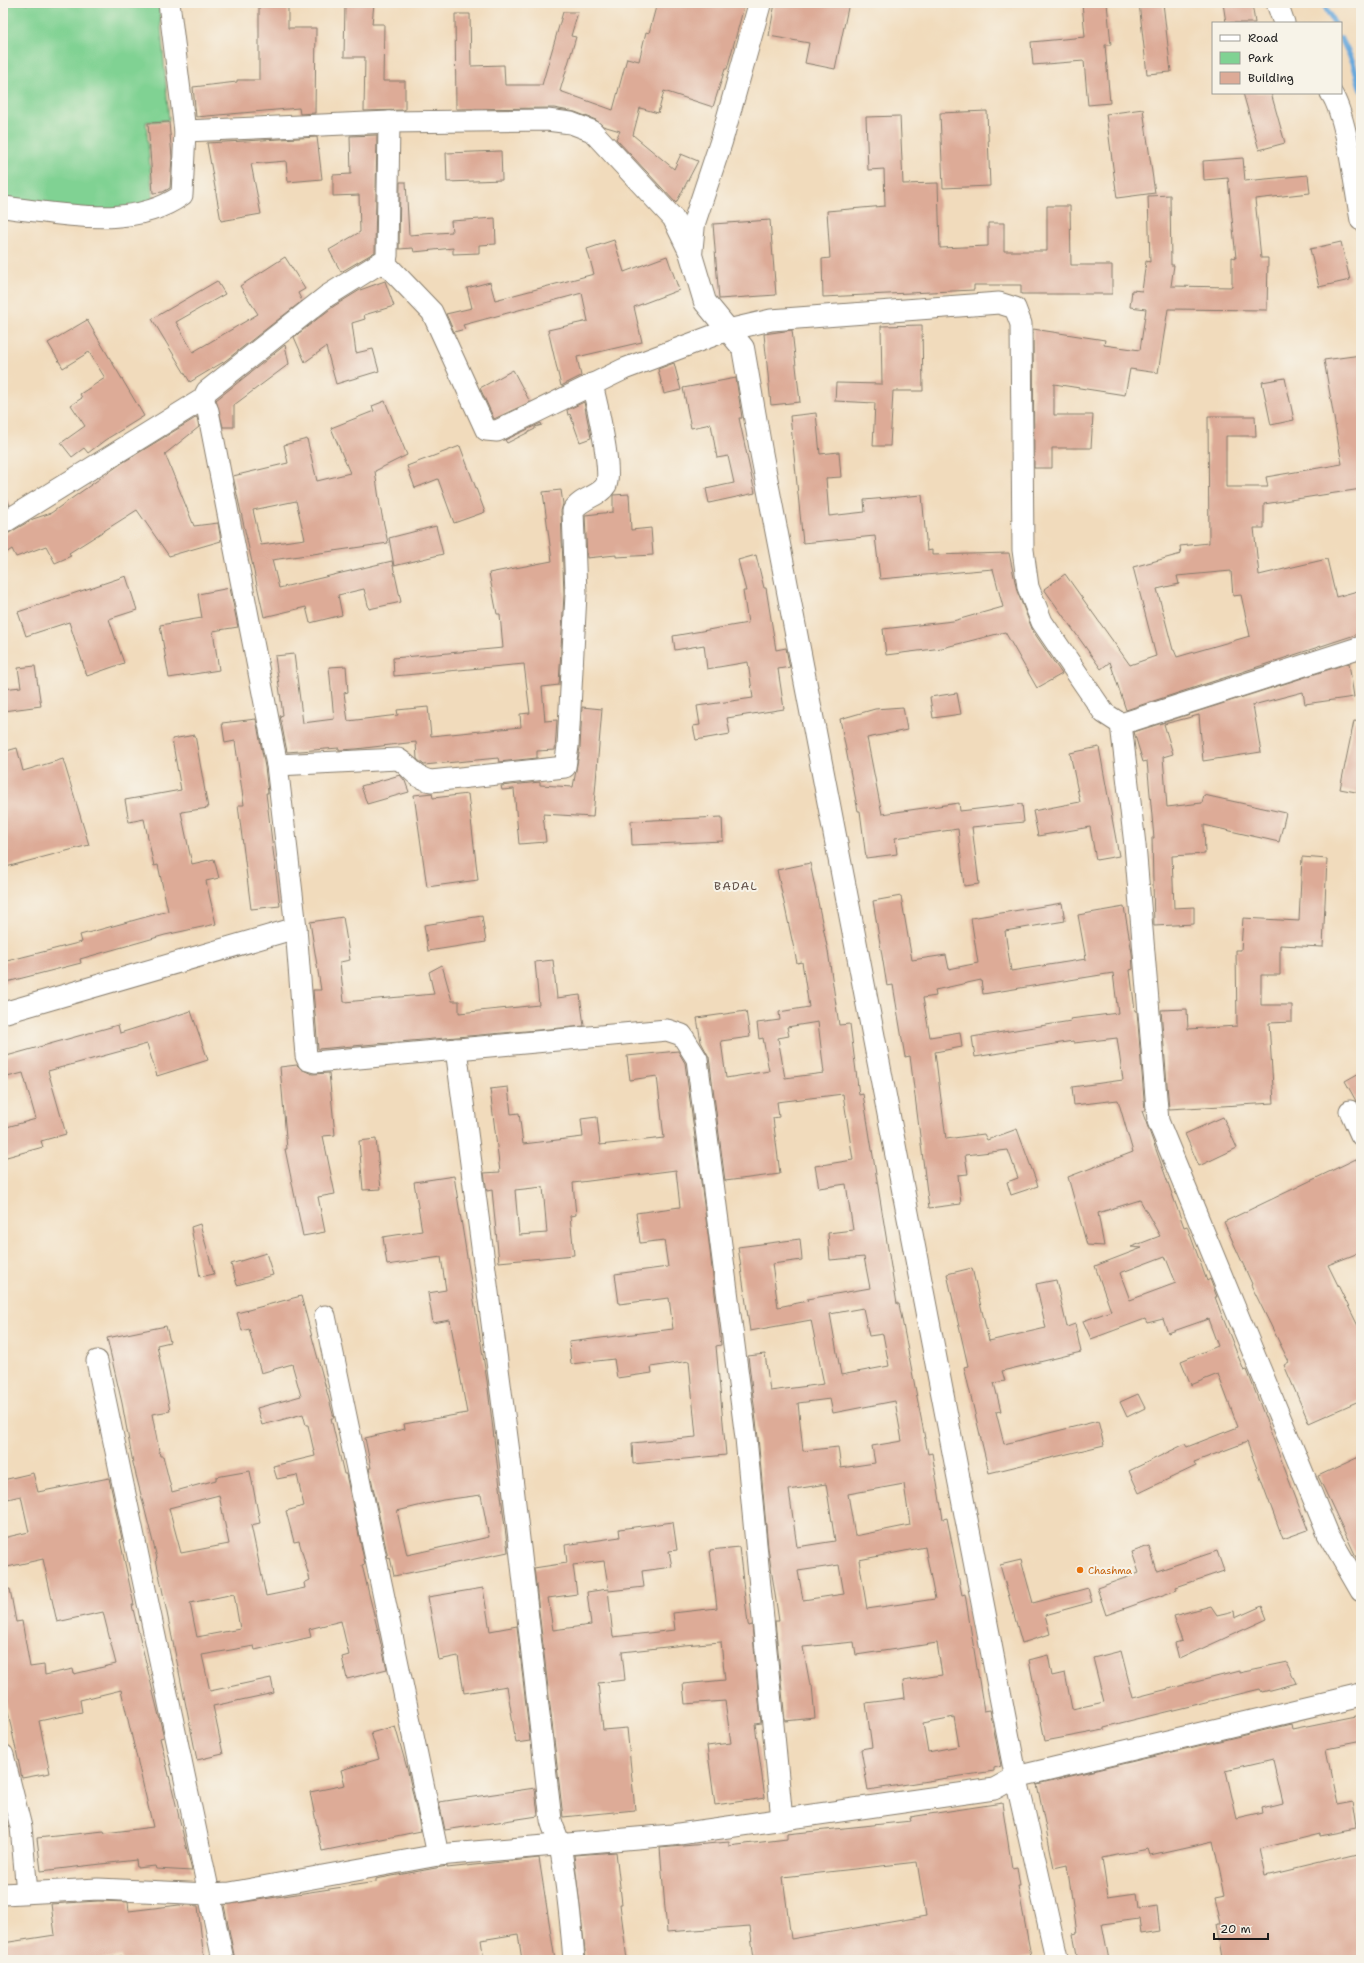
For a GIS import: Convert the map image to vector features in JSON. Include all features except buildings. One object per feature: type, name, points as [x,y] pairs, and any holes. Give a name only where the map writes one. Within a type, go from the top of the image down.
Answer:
[{"type":"street","points":[[3,207],[107,218],[149,212],[170,204],[182,195],[185,131],[169,3]]},
{"type":"street","points":[[691,255],[694,223],[721,142],[760,3]]},
{"type":"street","points":[[1278,3],[1284,22]]},
{"type":"street","points":[[1332,94],[1336,101],[1346,138],[1361,220]]},
{"type":"street","points":[[185,131],[389,122],[547,120],[571,123],[592,131],[674,218],[691,255],[705,302],[743,348],[761,451],[1016,1777],[1057,1960]]},
{"type":"street","points":[[3,522],[203,399],[207,391],[327,296],[383,261],[387,256],[389,122]]},
{"type":"street","points":[[383,261],[432,312],[486,430],[497,431],[624,369],[728,330],[771,320],[999,303],[1015,308],[1021,324],[1023,550],[1028,587],[1047,628],[1104,713],[1121,724]]},
{"type":"street","points":[[277,765],[398,759],[406,764],[421,779],[431,781],[566,767],[576,594],[573,511],[577,504],[601,490],[607,484],[608,472],[599,409],[592,384]]},
{"type":"street","points":[[203,399],[208,411],[277,765],[296,928],[305,1051],[308,1060],[315,1062],[667,1030],[682,1035],[697,1059],[746,1438],[782,1820]]},
{"type":"street","points":[[1121,724],[1361,647]]},
{"type":"street","points":[[1121,724],[1135,845],[1158,1121],[1328,1534],[1361,1590]]},
{"type":"street","points":[[3,1013],[296,928]]},
{"type":"street","points":[[456,1049],[510,1460],[551,1820],[559,1844],[569,1907],[574,1960]]},
{"type":"street","points":[[1350,1112],[1361,1135]]},
{"type":"street","points":[[325,1316],[438,1855]]},
{"type":"street","points":[[97,1361],[224,1960]]},
{"type":"street","points":[[3,1894],[98,1889],[209,1894],[230,1893],[438,1855],[672,1835],[994,1789],[1016,1777],[1361,1695]]},
{"type":"street","points":[[3,1754],[21,1827],[27,1892]]},
{"type":"green space","points":[[3,3],[159,3],[169,120],[146,122],[154,212],[3,206]]},
{"type":"waterway","points":[[1323,3],[1333,22]]},
{"type":"waterway","points":[[1342,40],[1353,62],[1361,90]]},
{"type":"place","name":"Chashma","points":[[1080,1570]]},
{"type":"district","name":"BADAL","points":[[736,886]]}]
